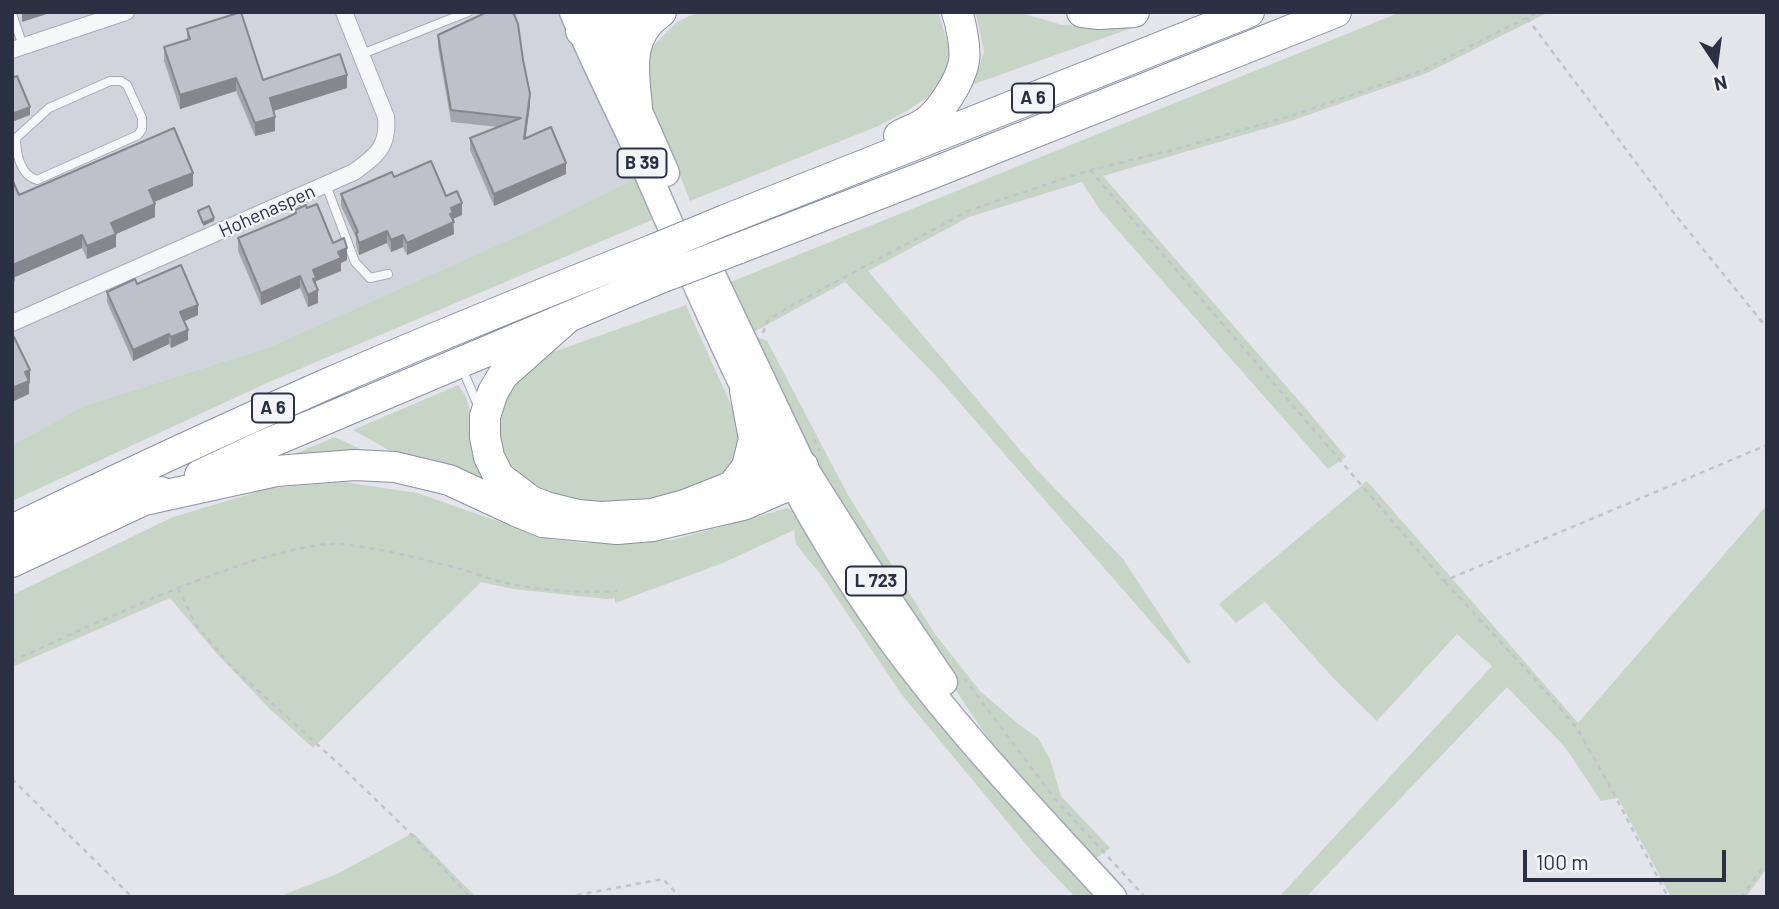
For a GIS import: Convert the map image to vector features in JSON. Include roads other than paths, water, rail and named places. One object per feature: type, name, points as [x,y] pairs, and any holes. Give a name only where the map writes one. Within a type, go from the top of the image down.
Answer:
[{"type":"highway","points":[[817,184],[903,133],[925,124],[941,107],[964,60],[957,12]]},
{"type":"highway","points":[[1082,12],[1134,12]]},
{"type":"highway","name":"A 6","points":[[12,530],[118,478],[332,382],[539,295],[1249,12]]},
{"type":"highway","name":"A 6","points":[[12,562],[261,446],[663,277],[1336,12]]},
{"type":"highway","points":[[591,19],[658,14]]},
{"type":"highway","points":[[637,106],[632,68],[636,45],[641,31],[658,14]]},
{"type":"highway","points":[[566,319],[503,375],[493,392],[485,416],[489,457],[499,477],[531,501],[578,515],[601,517],[652,514],[731,488],[800,456]]},
{"type":"highway","points":[[731,488],[747,467],[754,439],[745,391]]},
{"type":"highway","points":[[144,500],[276,471],[355,465],[395,467],[449,480],[543,522],[617,529],[653,526],[743,505],[800,456]]},
{"type":"main road","name":"B 39","points":[[591,19],[637,106],[699,247],[800,456]]},
{"type":"main road","name":"B 39","points":[[591,19],[745,391]]},
{"type":"main road","name":"L 723","points":[[745,391],[800,456],[820,530],[890,638],[961,729],[1113,897]]},
{"type":"street","points":[[18,48],[125,12]]},
{"type":"street","name":"Hohenaspen","points":[[12,323],[326,185],[354,172],[373,159],[383,147],[387,124],[344,12]]},
{"type":"lane","points":[[362,54],[468,12]]},
{"type":"lane","points":[[12,14],[18,48]]},
{"type":"lane","points":[[110,81],[121,81],[127,85],[142,118],[142,128],[138,135],[37,180],[28,176],[14,154],[16,138],[50,108],[110,81]]},
{"type":"lane","points":[[326,185],[355,262],[370,278],[388,274]]},
{"type":"lane","points":[[459,362],[485,416]]}]
